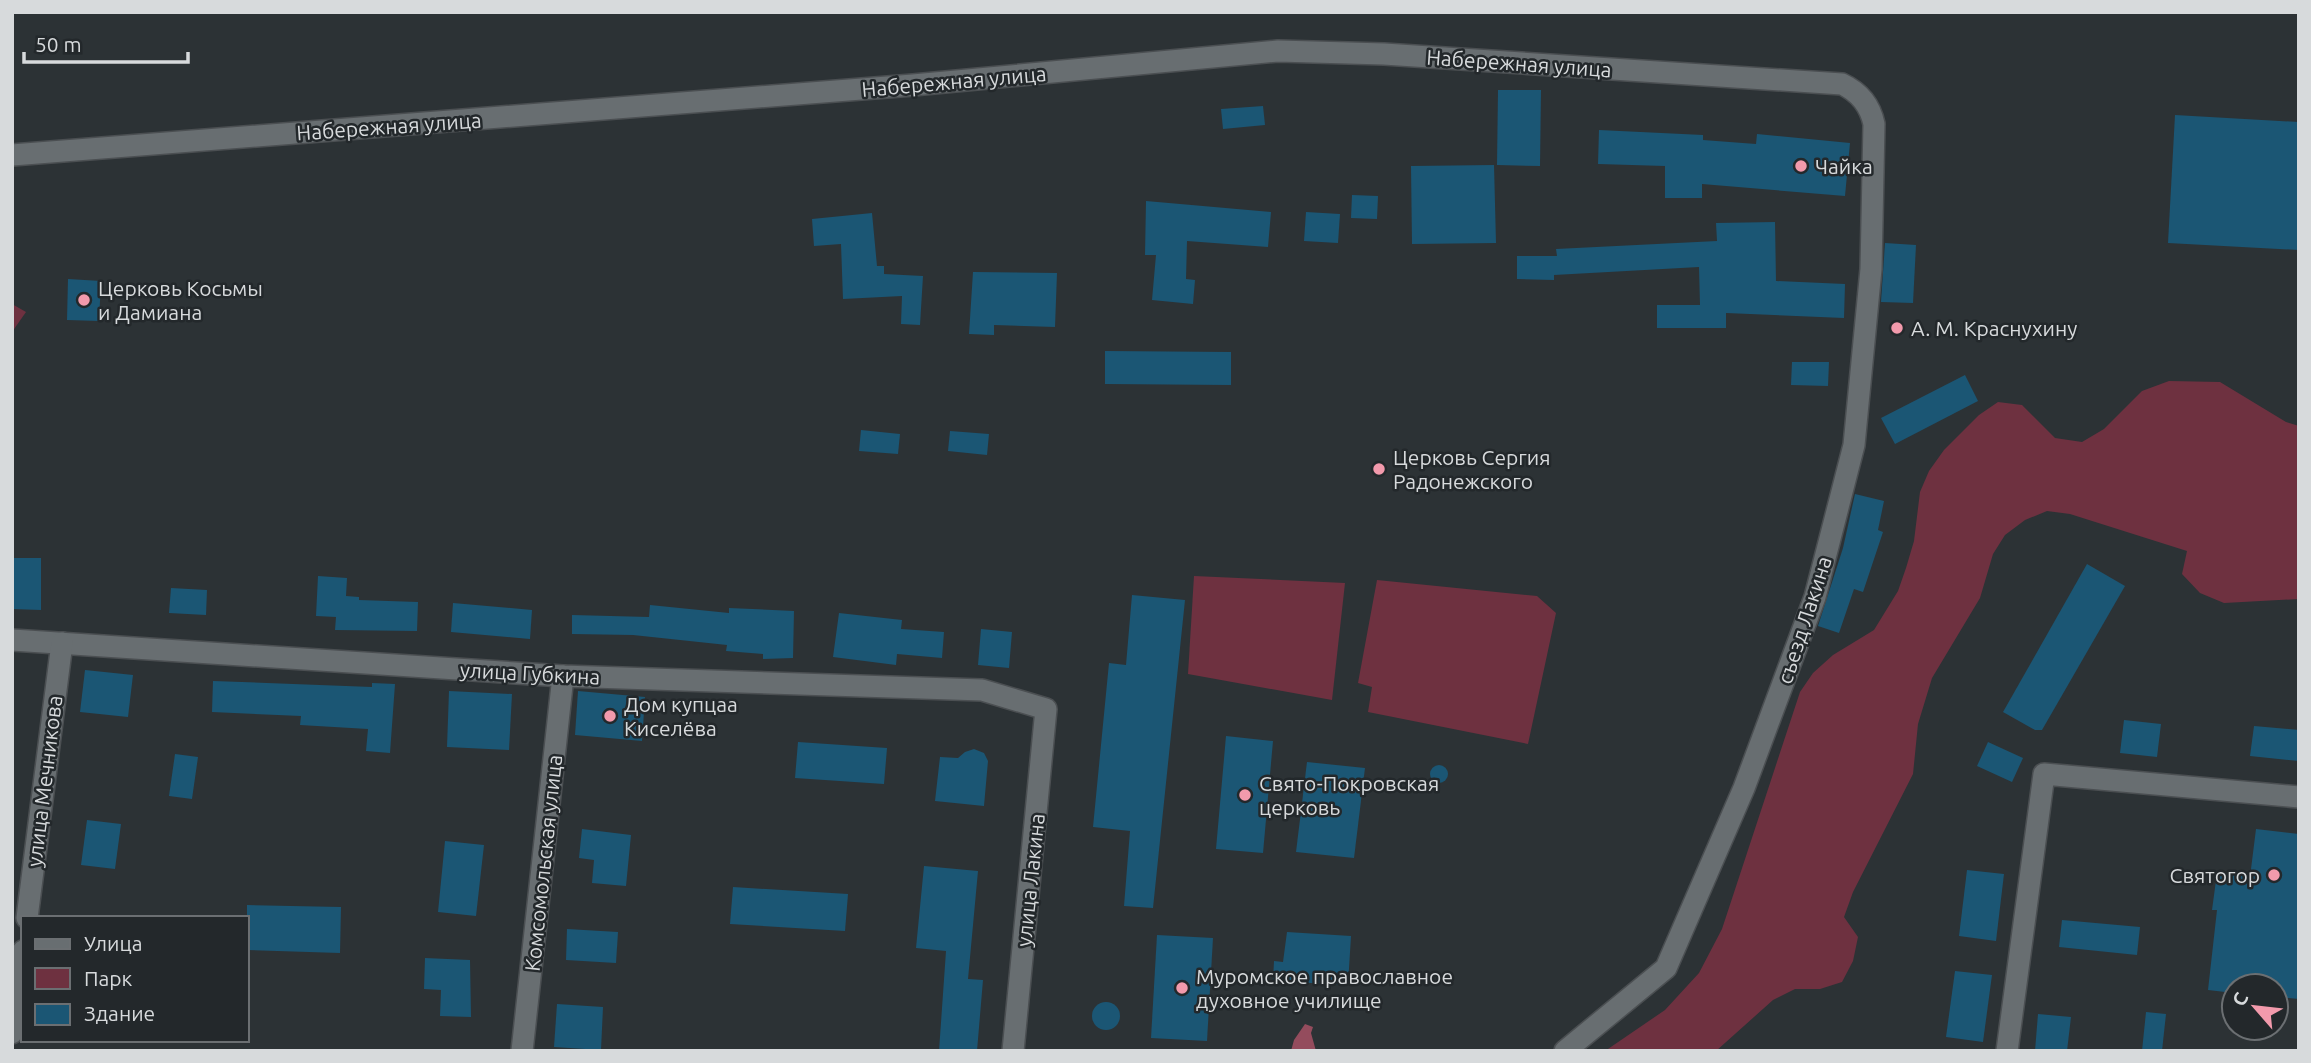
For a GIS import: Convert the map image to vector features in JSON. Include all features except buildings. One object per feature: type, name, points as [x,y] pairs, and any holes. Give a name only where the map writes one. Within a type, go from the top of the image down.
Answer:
[{"type":"street","name":"Набережная улица","points":[[12,155],[913,85],[1278,51],[1384,54],[1842,84],[1863,100],[1872,111],[1874,124]]},
{"type":"street","name":"съезд Лакина","points":[[1565,1051],[1666,968],[1744,788],[1815,597],[1854,444],[1871,269],[1874,124]]},
{"type":"street","name":"улица Губкина","points":[[12,640],[563,676],[982,690],[1046,709]]},
{"type":"street","name":"улица Мечникова","points":[[27,916],[62,643]]},
{"type":"street","name":"Комсомольская улица","points":[[523,1051],[563,676]]},
{"type":"street","name":"улица Лакина","points":[[1013,1051],[1046,709]]},
{"type":"street","points":[[2007,1051],[2044,774],[2299,797]]},
{"type":"street","points":[[12,1033],[21,966]]},
{"type":"green space","points":[[12,304],[26,312],[12,332]]},
{"type":"green space","points":[[2169,381],[2220,382],[2286,422],[2299,426],[2299,599],[2224,603],[2200,593],[2182,574],[2187,551],[2070,514],[2047,511],[2025,520],[2005,535],[1993,554],[1980,598],[1932,678],[1918,724],[1913,774],[1853,892],[1844,917],[1858,937],[1853,961],[1842,982],[1820,989],[1795,989],[1773,1000],[1716,1051],[1605,1051],[1665,1010],[1699,973],[1722,929],[1800,692],[1813,673],[1833,655],[1874,630],[1898,591],[1914,541],[1920,492],[1929,471],[1944,450],[1979,415],[1998,402],[2022,405],[2055,438],[2082,442],[2104,429],[2142,391]]},
{"type":"green space","points":[[1194,576],[1345,583],[1332,700],[1188,674]]},
{"type":"green space","points":[[1377,580],[1537,596],[1556,613],[1528,744],[1368,712],[1372,687],[1358,683]]},
{"type":"shaded area","points":[[1305,1024],[1313,1027],[1311,1033],[1316,1051],[1291,1051],[1294,1040]]},
{"type":"place","name":"Чайка","points":[[1801,166]]},
{"type":"place","name":"Церковь Косьмы и Дамиана","points":[[84,300]]},
{"type":"place","name":"А. М. Краснухину","points":[[1897,328]]},
{"type":"place","name":"Церковь Сергия Радонежского","points":[[1379,469]]},
{"type":"place","name":"Дом купцаа Киселёва","points":[[610,716]]},
{"type":"place","name":"Свято-Покровская церковь","points":[[1245,795]]},
{"type":"place","name":"Святогор","points":[[2274,875]]},
{"type":"place","name":"Муромское православное духовное училище","points":[[1182,988]]}]
